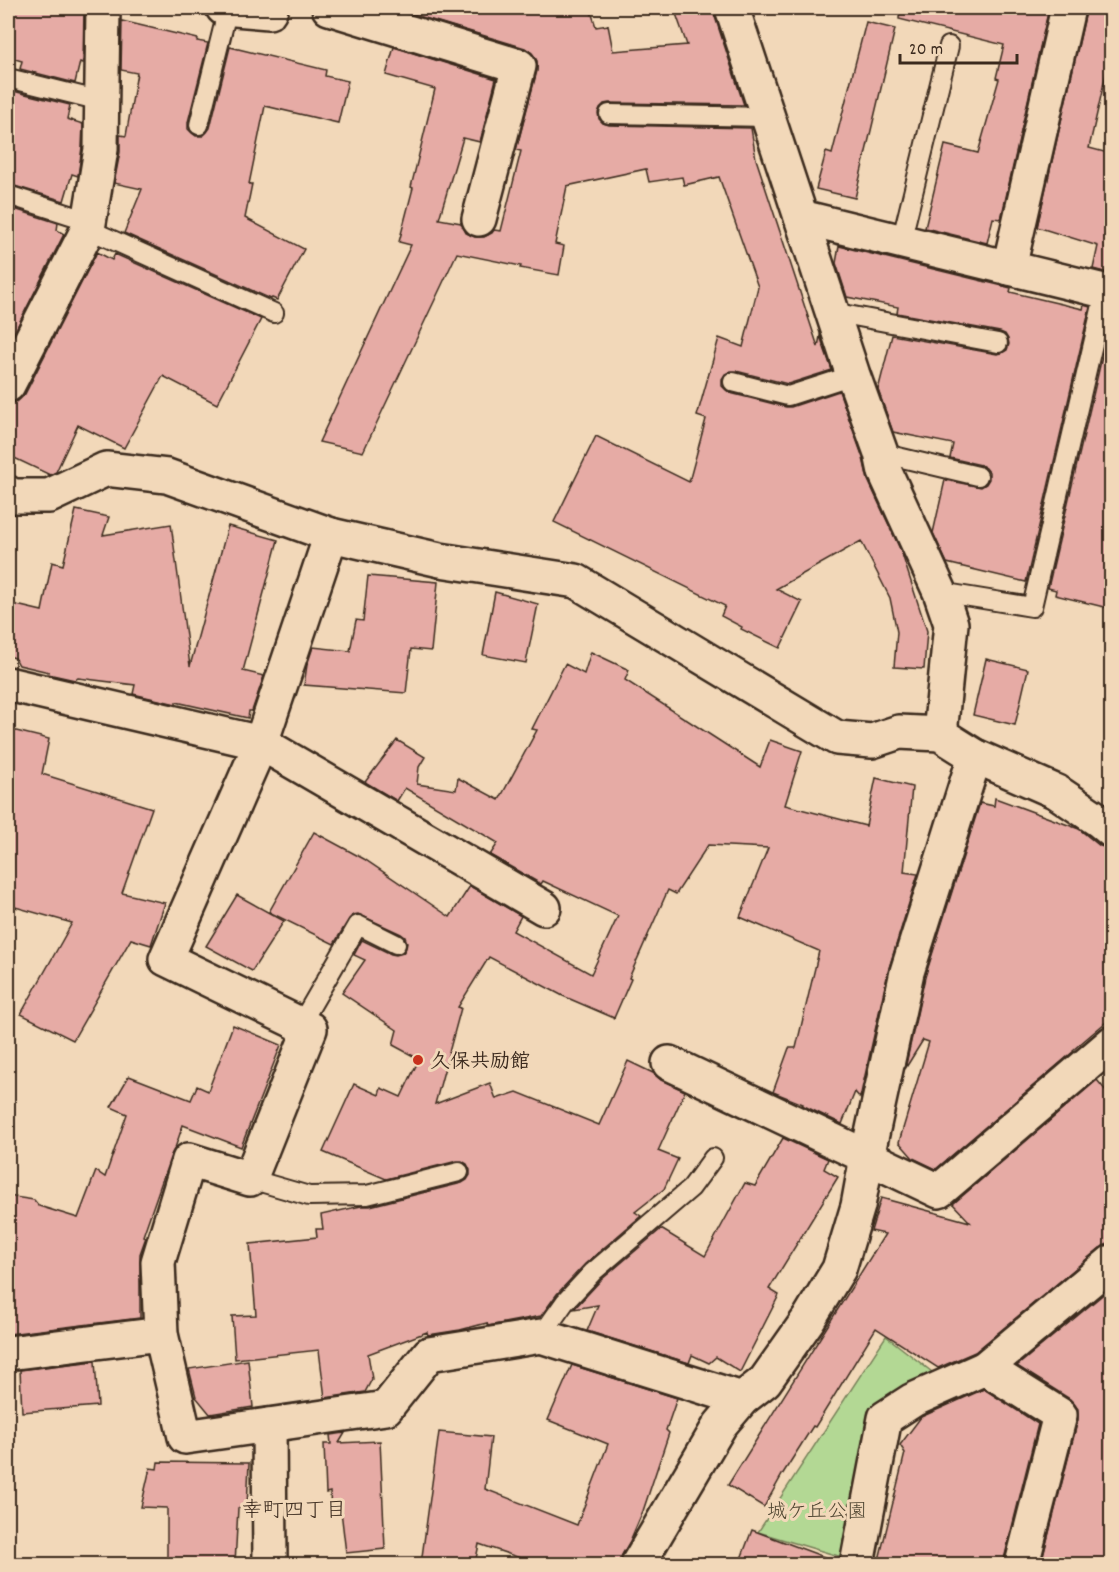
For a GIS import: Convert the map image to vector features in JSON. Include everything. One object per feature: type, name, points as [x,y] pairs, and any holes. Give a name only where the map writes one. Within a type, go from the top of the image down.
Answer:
[{"type":"street","points":[[8,385],[89,225],[101,149],[103,8]]},
{"type":"street","points":[[225,8],[269,12],[271,8]]},
{"type":"street","points":[[329,8],[519,66],[479,219]]},
{"type":"street","points":[[732,8],[881,453],[885,472],[940,592],[951,624],[940,734]]},
{"type":"street","points":[[1009,268],[1068,8]]},
{"type":"street","points":[[801,217],[1108,293]]},
{"type":"street","points":[[8,493],[10,496],[49,496],[106,470],[167,476],[331,535],[440,560],[576,581],[837,738],[872,741],[899,732],[940,734],[975,756],[1057,792],[1112,831]]},
{"type":"street","points":[[331,535],[261,743],[166,959],[310,1029],[250,1179],[189,1160],[158,1262],[161,1334],[185,1437],[386,1408],[429,1354],[541,1336],[742,1400]]},
{"type":"street","points":[[8,684],[261,743],[544,908]]},
{"type":"street","points":[[638,1564],[720,1425],[742,1400],[765,1381],[808,1320],[838,1269],[858,1206],[907,972],[975,756]]},
{"type":"street","points":[[669,1063],[939,1191],[1112,1043]]},
{"type":"street","points":[[857,1564],[885,1418],[913,1400],[985,1368],[1112,1262]]},
{"type":"street","points":[[8,1353],[161,1334]]},
{"type":"street","points":[[985,1368],[1060,1415],[1022,1564]]},
{"type":"street","points":[[269,1425],[270,1564]]},
{"type":"lane","points":[[198,125],[225,8]]},
{"type":"lane","points":[[902,242],[949,46]]},
{"type":"lane","points":[[8,78],[101,101]]},
{"type":"lane","points":[[609,114],[768,117]]},
{"type":"lane","points":[[8,195],[89,225],[274,313]]},
{"type":"lane","points":[[940,592],[1032,607],[1108,293]]},
{"type":"lane","points":[[832,312],[998,343]]},
{"type":"lane","points":[[733,382],[788,396],[853,375]]},
{"type":"lane","points":[[881,453],[978,476]]},
{"type":"lane","points":[[300,1025],[358,925],[396,944]]},
{"type":"lane","points":[[541,1336],[565,1302],[593,1272],[691,1188],[713,1158]]},
{"type":"lane","points":[[250,1179],[309,1196],[367,1195],[459,1172]]},
{"type":"green space","name":"城ケ丘公園","points":[[886,1336],[932,1372],[909,1389],[845,1558],[758,1532]]},
{"type":"building","points":[[11,8],[84,8],[83,63],[80,62],[75,83],[20,69],[22,61],[8,57],[8,21]]},
{"type":"building","points":[[406,8],[590,8],[596,27],[608,25],[613,51],[687,45],[674,8],[714,8],[744,105],[609,103],[600,108],[599,119],[609,125],[751,128],[756,159],[818,347],[820,336],[832,370],[788,384],[731,371],[722,379],[722,386],[730,393],[786,407],[839,391],[863,458],[868,480],[901,551],[927,631],[924,669],[894,667],[897,632],[890,598],[861,541],[776,589],[802,602],[780,648],[741,629],[742,627],[721,616],[725,606],[554,522],[596,436],[689,482],[706,419],[697,416],[719,338],[743,347],[758,287],[719,177],[684,185],[682,177],[649,182],[646,169],[567,186],[555,244],[564,246],[559,275],[457,253],[363,452],[319,442],[411,245],[399,242],[435,89],[386,75],[394,47],[496,79],[480,142],[463,138],[439,219],[461,223],[466,233],[475,237],[484,237],[494,230],[501,231],[521,151],[516,150],[537,71],[537,61],[532,53],[525,48],[405,12]]},
{"type":"building","points":[[900,8],[1049,8],[1001,219],[993,218],[987,243],[925,228],[945,145],[978,153],[999,79],[996,78],[1004,45],[899,19]]},
{"type":"building","points":[[1086,8],[1112,8],[1112,48],[1089,148],[1112,154],[1112,274],[1093,269],[1098,246],[1037,227]]},
{"type":"building","points":[[122,21],[208,43],[188,122],[188,129],[196,136],[203,136],[210,128],[230,47],[326,70],[325,76],[348,81],[338,123],[265,106],[249,184],[252,184],[245,218],[304,249],[277,300],[124,233],[142,189],[114,183],[120,152],[120,135],[126,136],[137,73],[121,70]]},
{"type":"building","points":[[866,22],[895,29],[855,198],[816,189],[826,152],[832,154]]},
{"type":"building","points":[[13,91],[70,105],[67,119],[83,124],[78,176],[72,174],[64,201],[8,184],[8,110]]},
{"type":"building","points":[[8,207],[58,223],[57,230],[64,234],[8,345]]},
{"type":"building","points":[[839,246],[1011,288],[1010,292],[1083,309],[1084,305],[1090,307],[1026,582],[947,563],[933,533],[945,480],[981,487],[989,479],[989,472],[981,465],[950,458],[953,444],[893,432],[878,390],[892,335],[997,354],[1007,350],[1008,339],[1000,332],[897,313],[898,307],[847,297],[836,263]]},
{"type":"building","points":[[97,252],[112,260],[115,254],[261,319],[217,404],[163,376],[124,448],[78,425],[56,472],[50,475],[8,455],[8,404],[18,401],[25,394]]},
{"type":"building","points":[[1112,314],[1112,609],[1055,595],[1056,590],[1048,588]]},
{"type":"building","points":[[76,510],[109,517],[103,535],[171,524],[190,666],[228,526],[278,540],[243,671],[264,676],[248,718],[133,694],[135,685],[78,678],[75,680],[48,674],[49,672],[19,665],[15,658],[8,656],[8,603],[42,611],[52,562],[63,565]]},
{"type":"building","points":[[368,576],[438,582],[431,651],[411,649],[406,693],[304,685],[313,647],[350,651],[356,620],[363,621]]},
{"type":"building","points":[[495,592],[538,604],[526,663],[483,655]]},
{"type":"building","points":[[591,652],[629,670],[625,680],[760,767],[770,740],[802,751],[785,805],[866,826],[876,778],[912,787],[904,872],[918,874],[889,968],[860,1098],[855,1092],[842,1124],[773,1092],[789,1048],[796,1048],[819,951],[740,917],[768,848],[708,845],[676,894],[668,890],[614,1018],[563,996],[489,957],[458,1007],[461,1008],[435,1104],[490,1083],[496,1099],[517,1092],[599,1125],[628,1061],[685,1091],[658,1151],[678,1159],[664,1189],[635,1212],[641,1216],[585,1264],[557,1294],[541,1316],[488,1326],[487,1323],[428,1335],[427,1332],[368,1354],[372,1379],[365,1392],[325,1398],[319,1350],[235,1359],[232,1316],[256,1315],[250,1244],[317,1237],[316,1229],[323,1229],[321,1215],[370,1206],[462,1183],[467,1180],[470,1170],[467,1164],[457,1161],[386,1179],[323,1152],[354,1084],[379,1095],[381,1088],[401,1097],[419,1059],[393,1045],[397,1030],[342,993],[365,960],[354,955],[362,940],[396,955],[403,953],[407,943],[401,934],[358,914],[349,919],[334,944],[269,912],[314,832],[364,859],[450,917],[470,886],[521,916],[513,931],[591,974],[618,916],[543,881],[541,884],[490,855],[498,843],[405,788],[397,801],[365,782],[397,740],[425,757],[419,767],[417,784],[456,790],[458,778],[499,800],[537,730],[532,729],[565,664],[584,674]]},
{"type":"building","points":[[986,659],[1028,669],[1015,725],[973,715]]},
{"type":"building","points":[[8,729],[49,739],[42,774],[152,808],[122,893],[165,903],[151,945],[131,939],[73,1040],[21,1014],[72,923],[8,905]]},
{"type":"building","points":[[995,798],[1079,829],[1100,846],[1112,849],[1112,1017],[936,1169],[913,1158],[899,1142],[929,1042],[923,1040],[905,1069],[925,977],[980,803],[994,806]]},
{"type":"building","points":[[237,895],[284,921],[252,971],[206,946]]},
{"type":"building","points":[[233,1025],[281,1045],[241,1147],[183,1125],[143,1236],[146,1237],[140,1254],[140,1318],[8,1334],[8,1196],[34,1200],[39,1206],[78,1218],[96,1171],[105,1177],[127,1114],[111,1107],[129,1076],[191,1100],[197,1086],[208,1091]]},
{"type":"building","points":[[1097,1080],[1112,1098],[1112,1244],[1100,1248],[975,1352],[938,1368],[876,1328],[764,1507],[728,1485],[885,1234],[871,1231],[881,1198],[970,1222],[953,1204]]},
{"type":"building","points":[[783,1138],[828,1159],[824,1169],[838,1177],[769,1289],[779,1295],[740,1372],[716,1357],[709,1363],[692,1355],[689,1363],[587,1331],[598,1305],[574,1309],[601,1280],[661,1229],[705,1256],[745,1183],[755,1186]]},
{"type":"building","points":[[1112,1287],[1112,1564],[1041,1564],[1078,1420],[1078,1409],[1070,1399],[1017,1366]]},
{"type":"building","points":[[248,1360],[253,1407],[210,1414],[196,1397],[189,1369]]},
{"type":"building","points":[[95,1361],[98,1406],[22,1412],[20,1370]]},
{"type":"building","points":[[572,1365],[677,1398],[666,1430],[669,1433],[643,1511],[619,1564],[538,1564],[479,1544],[475,1564],[421,1564],[439,1432],[491,1437],[485,1489],[577,1525],[608,1444],[548,1420]]},
{"type":"building","points":[[984,1389],[1038,1424],[1004,1564],[878,1564],[905,1453],[900,1445],[921,1417]]},
{"type":"building","points":[[345,1433],[339,1443],[380,1441],[385,1549],[346,1553],[341,1511],[331,1512],[330,1492],[326,1493],[324,1444],[331,1444],[330,1435]]},
{"type":"building","points":[[158,1462],[249,1463],[247,1507],[238,1508],[235,1564],[167,1564],[167,1508],[141,1507],[150,1468],[157,1469]]},
{"type":"building","points":[[752,1530],[835,1561],[835,1564],[739,1564]]},
{"type":"place","name":"久保共励館","points":[[418,1060]]},
{"type":"district","name":"幸町四丁目","points":[[294,1509]]}]
